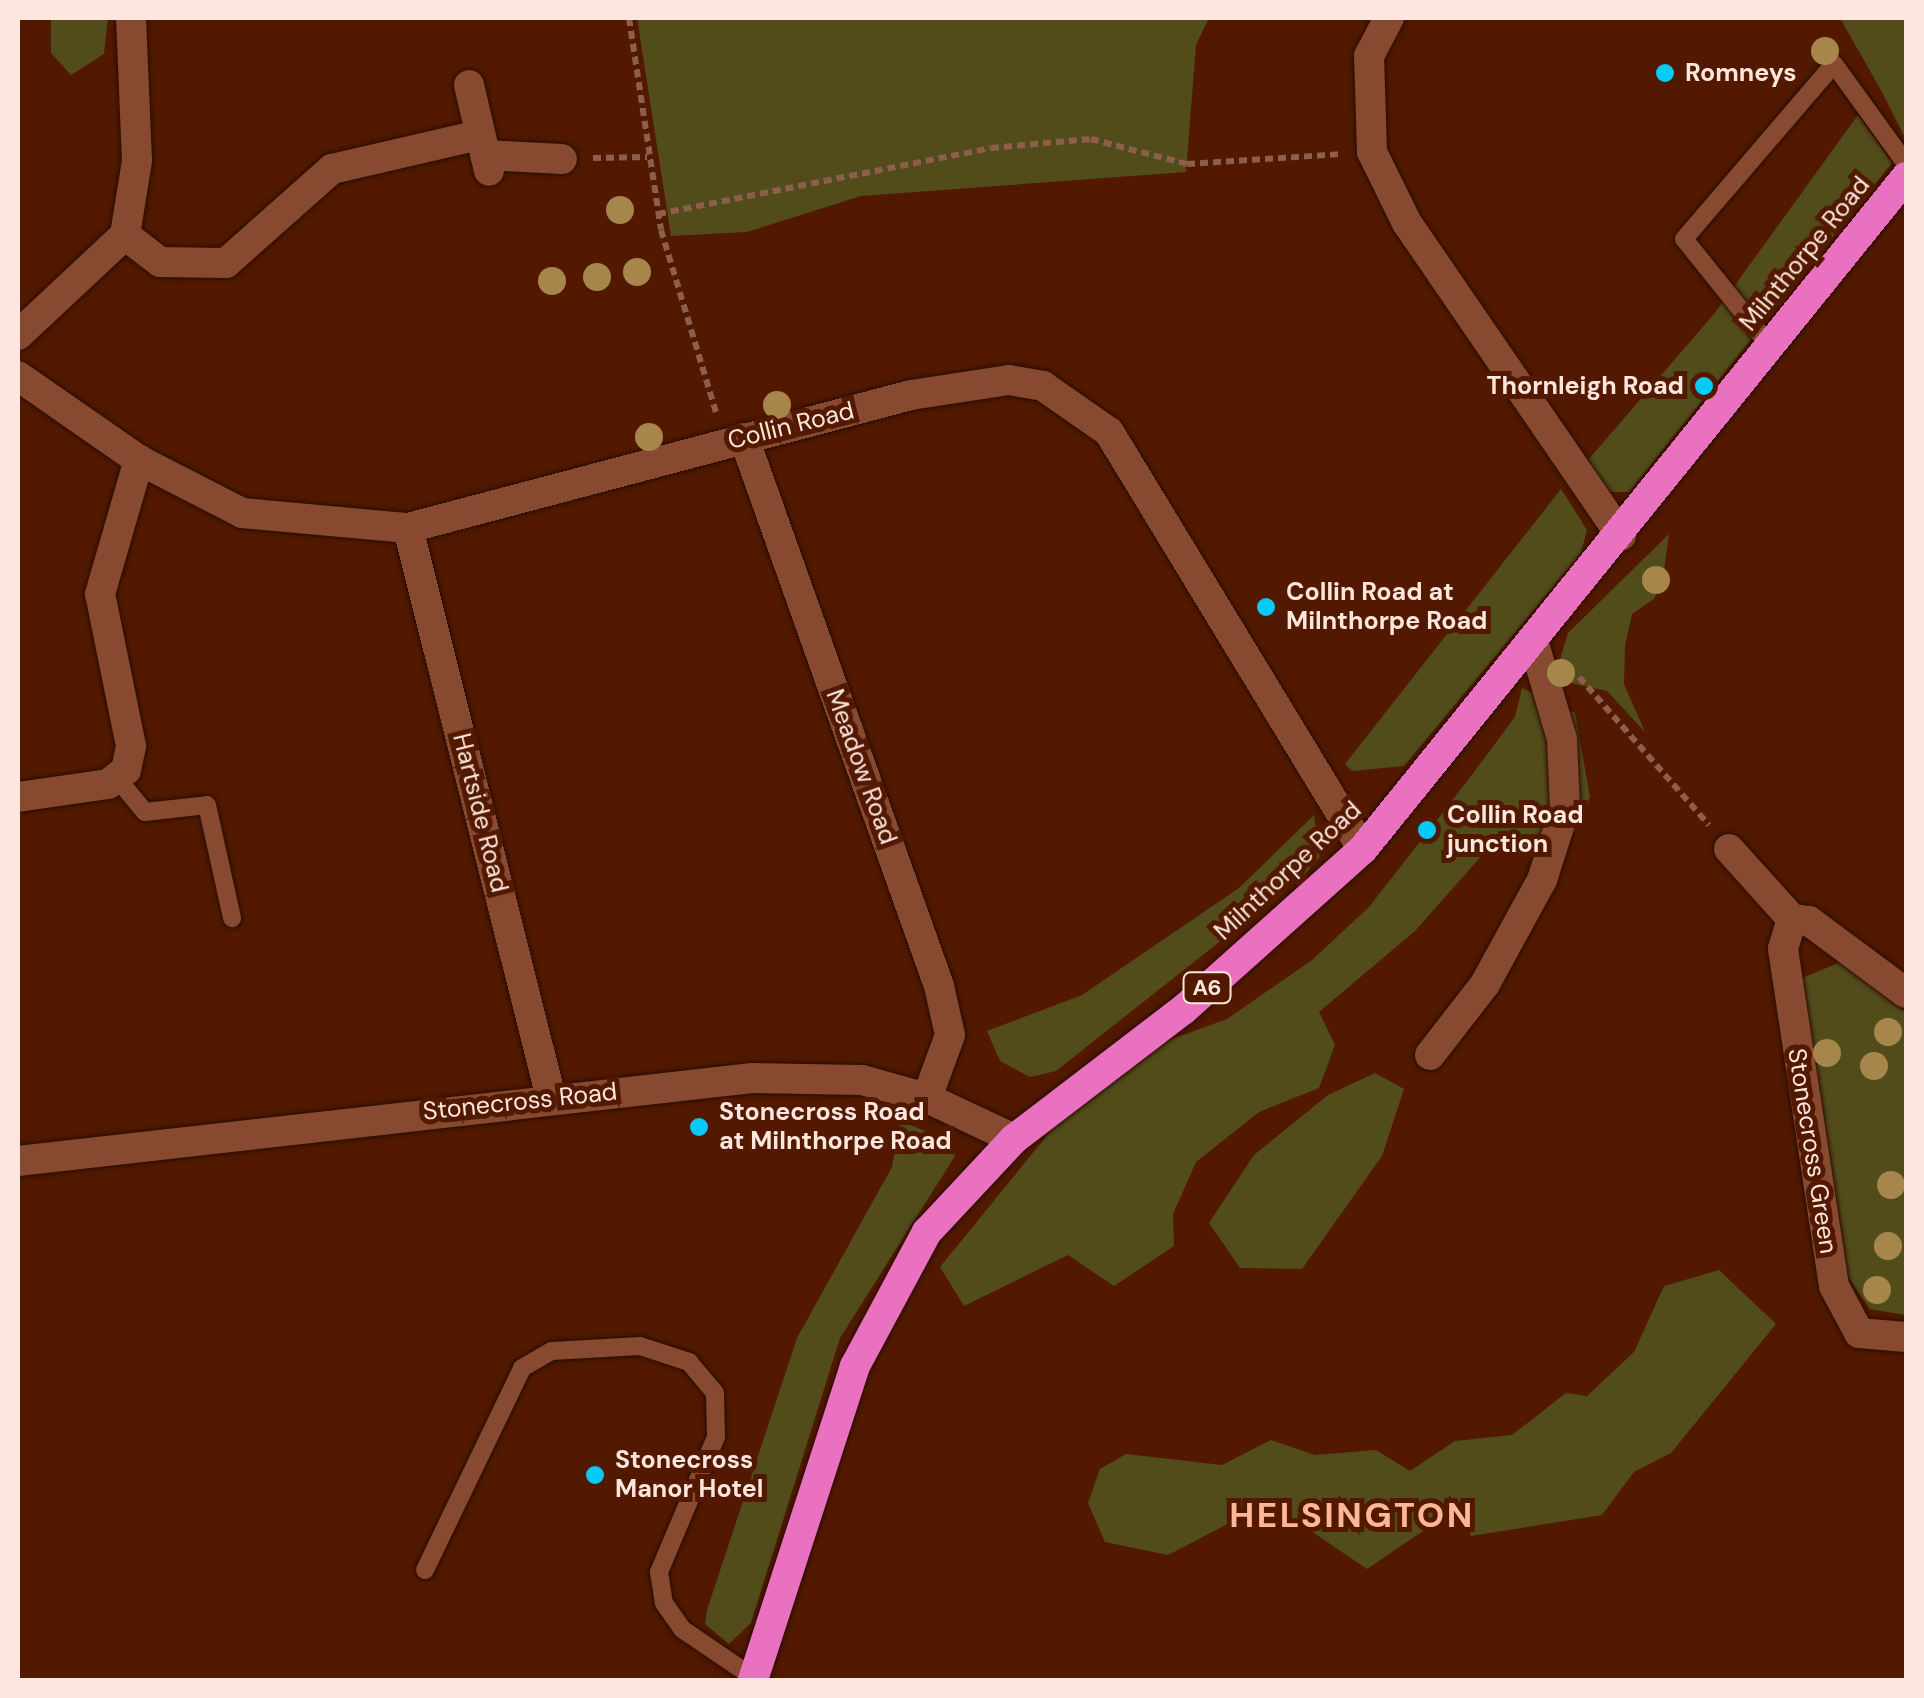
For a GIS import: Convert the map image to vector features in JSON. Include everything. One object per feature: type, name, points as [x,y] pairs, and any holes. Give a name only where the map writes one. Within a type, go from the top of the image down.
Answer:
[{"type":"highway","name":"Milnthorpe Road","points":[[754,1679],[855,1366],[927,1232],[1014,1139],[1183,1010],[1363,849],[1534,644],[1906,177]]},
{"type":"street","points":[[18,335],[124,235],[137,161],[131,18]]},
{"type":"street","points":[[1389,18],[1368,56],[1372,152],[1407,223],[1620,536]]},
{"type":"street","points":[[469,84],[484,154]]},
{"type":"street","points":[[124,235],[160,262],[226,263],[332,169],[527,150],[568,160]]},
{"type":"street","name":"Collin Road","points":[[18,376],[139,460],[242,513],[408,528],[732,430],[970,383],[1008,380],[1072,400],[1109,432],[1363,849]]},
{"type":"street","name":"Meadow Road","points":[[732,430],[939,986],[950,1035],[927,1098]]},
{"type":"street","points":[[18,797],[116,777],[131,746],[100,594],[139,460]]},
{"type":"street","name":"Hartside Road","points":[[408,528],[551,1098]]},
{"type":"street","points":[[1430,1055],[1485,984],[1542,880],[1564,808],[1562,738],[1534,644]]},
{"type":"street","points":[[1729,848],[1792,919],[1810,921],[1906,993]]},
{"type":"street","name":"Stonecross Green","points":[[1792,919],[1783,949],[1834,1286],[1859,1332],[1906,1337]]},
{"type":"street","name":"Stonecross Road","points":[[18,1161],[752,1078],[862,1080],[927,1098],[1014,1139]]},
{"type":"lane","points":[[1770,346],[1684,240],[1834,64],[1906,164]]},
{"type":"lane","points":[[116,777],[146,812],[206,805],[232,918]]},
{"type":"lane","points":[[425,1570],[522,1368],[552,1351],[640,1346],[690,1362],[715,1393],[716,1436],[659,1572],[664,1603],[682,1629],[754,1679]]},
{"type":"path","points":[[629,18],[658,214],[732,430]]},
{"type":"path","points":[[658,214],[835,173],[1008,146],[1091,139],[1186,164],[1372,152]]},
{"type":"path","points":[[568,160],[647,156]]},
{"type":"path","points":[[1534,644],[1604,696],[1729,848]]},
{"type":"shaded area","points":[[51,18],[108,18],[104,54],[71,75],[51,53]]},
{"type":"shaded area","points":[[637,18],[1209,18],[1196,45],[1186,172],[861,196],[747,232],[671,236]]},
{"type":"shaded area","points":[[1840,18],[1906,18],[1906,140],[1882,92]]},
{"type":"shaded area","points":[[1858,115],[1892,163],[1629,492],[1608,492],[1588,460],[1714,314]]},
{"type":"shaded area","points":[[1561,489],[1587,530],[1581,553],[1404,766],[1352,771],[1345,764]]},
{"type":"shaded area","points":[[1669,534],[1663,578],[1654,599],[1632,614],[1625,646],[1624,684],[1645,732],[1607,691],[1554,679],[1568,633]]},
{"type":"shaded area","points":[[1522,688],[1575,713],[1590,797],[1576,831],[1525,856],[1492,844],[1415,931],[1319,1012],[1335,1045],[1319,1088],[1259,1112],[1196,1162],[1173,1214],[1174,1246],[1114,1286],[1068,1255],[964,1306],[940,1267],[1058,1122],[1148,1048],[1227,1019],[1312,960],[1369,907],[1515,717]]},
{"type":"shaded area","points":[[1314,815],[1320,857],[1304,875],[1056,1071],[1030,1077],[1000,1061],[987,1031],[1082,995],[1239,888]]},
{"type":"shaded area","points":[[1841,962],[1906,1013],[1906,1315],[1870,1309],[1846,1274],[1802,978]]},
{"type":"shaded area","points":[[1375,1073],[1404,1089],[1382,1156],[1302,1269],[1240,1268],[1209,1223],[1254,1155],[1328,1095]]},
{"type":"shaded area","points":[[900,1121],[953,1142],[955,1156],[840,1338],[751,1623],[729,1644],[705,1624],[707,1610],[797,1338],[892,1167]]},
{"type":"shaded area","points":[[1719,1270],[1776,1324],[1671,1453],[1634,1472],[1602,1515],[1471,1536],[1454,1510],[1367,1569],[1280,1510],[1228,1524],[1168,1555],[1105,1542],[1088,1503],[1100,1469],[1126,1454],[1222,1465],[1271,1440],[1315,1455],[1376,1450],[1410,1471],[1455,1441],[1512,1435],[1566,1393],[1587,1396],[1634,1352],[1664,1286]]},
{"type":"place","name":"Romneys","points":[[1665,73]]},
{"type":"place","name":"Thornleigh Road","points":[[1704,386]]},
{"type":"place","name":"Collin Road at Milnthorpe Road","points":[[1266,607]]},
{"type":"place","name":"Collin Road junction","points":[[1427,830]]},
{"type":"place","name":"Stonecross Road at Milnthorpe Road","points":[[699,1127]]},
{"type":"place","name":"Stonecross Manor Hotel","points":[[595,1475]]},
{"type":"district","name":"HELSINGTON","points":[[1352,1515]]}]
